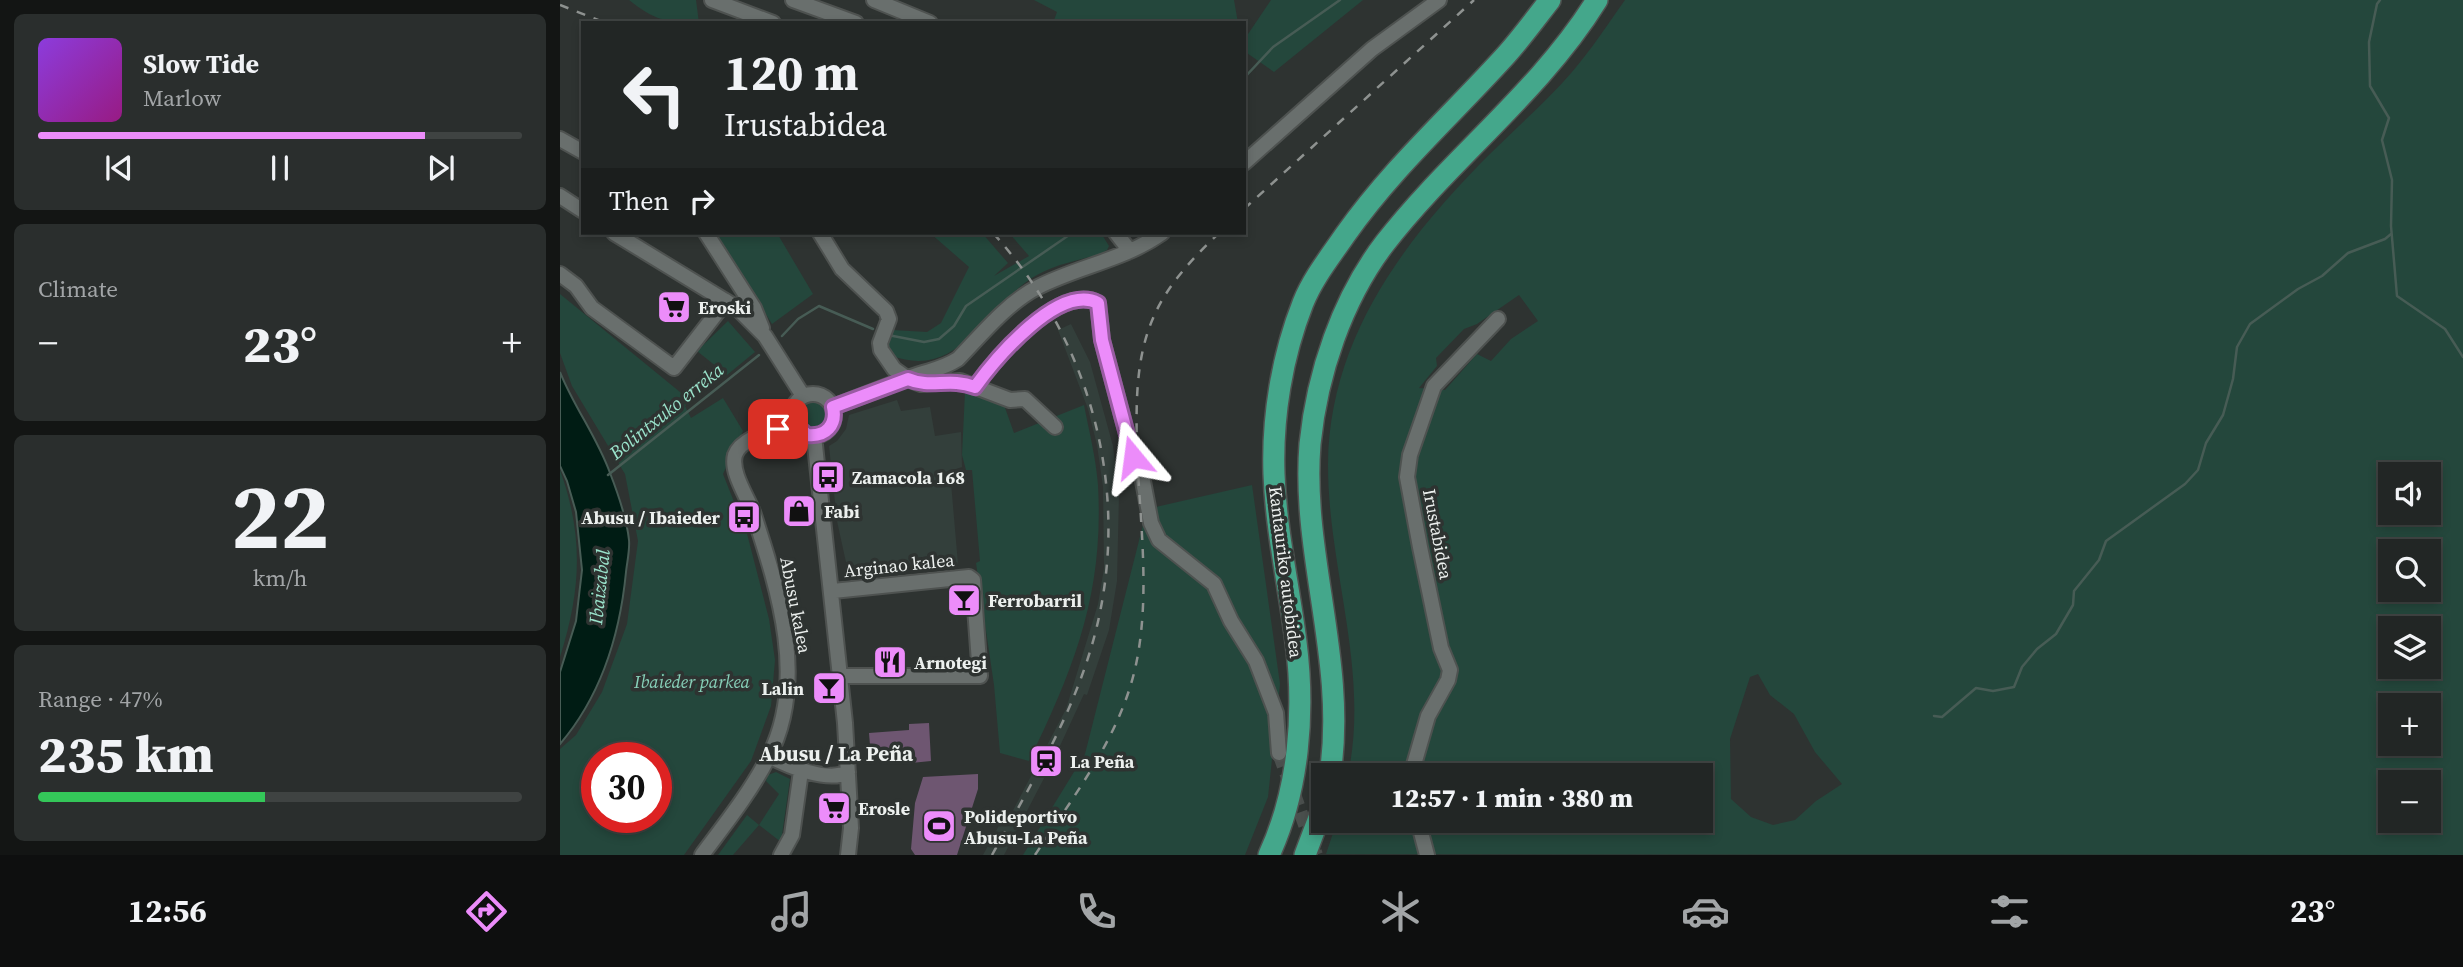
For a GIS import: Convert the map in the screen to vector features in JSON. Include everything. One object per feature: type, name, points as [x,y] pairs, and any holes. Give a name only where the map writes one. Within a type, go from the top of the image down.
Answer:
[{"type":"highway","name":"Kantauriko autobidea","points":[[1269,855],[1287,804],[1297,757],[1300,714],[1297,644],[1278,520],[1274,438],[1284,368],[1304,302],[1321,269],[1367,204],[1415,147],[1507,53],[1550,0]]},
{"type":"highway","name":"Kantauriko autobidea","points":[[1332,763],[1336,721],[1333,670],[1310,500],[1310,444],[1322,373],[1349,301],[1384,243],[1553,61],[1597,0]]},
{"type":"highway","points":[[1305,855],[1313,833]]},
{"type":"street","points":[[712,0],[768,21]]},
{"type":"street","points":[[793,0],[851,21]]},
{"type":"street","points":[[874,0],[925,21]]},
{"type":"street","points":[[1246,161],[1371,49],[1439,0]]},
{"type":"street","points":[[560,139],[581,151]]},
{"type":"street","points":[[560,196],[581,210]]},
{"type":"street","points":[[617,235],[737,308],[765,336]]},
{"type":"street","points":[[708,235],[754,308],[765,336],[803,396]]},
{"type":"street","points":[[821,235],[842,269],[886,310],[889,319],[880,343],[886,359],[894,369],[920,384],[960,381],[1010,400],[1025,399],[1055,427]]},
{"type":"street","points":[[1118,235],[1130,251]]},
{"type":"street","points":[[833,407],[908,379],[936,372],[958,359],[1003,313],[1037,288],[1130,251],[1158,235]]},
{"type":"street","points":[[560,274],[576,286],[592,308],[674,368],[726,301]]},
{"type":"street","points":[[975,387],[988,369],[1043,315],[1073,300],[1087,297],[1098,303],[1100,309],[1102,340],[1133,457]]},
{"type":"street","name":"Irustabidea","points":[[1414,763],[1428,716],[1448,680],[1450,670],[1441,648],[1420,547],[1407,477],[1410,456],[1434,386],[1498,319]]},
{"type":"street","points":[[890,386],[894,369]]},
{"type":"street","points":[[803,396],[824,396],[833,407],[831,427],[820,435],[802,432],[793,422],[792,410],[803,396]]},
{"type":"street","name":"Abusu kalea","points":[[702,855],[769,756],[782,721],[787,692],[788,657],[783,621],[767,555],[752,507],[735,470],[734,458],[739,447],[747,442],[793,422]]},
{"type":"street","points":[[814,436],[841,676],[851,828],[848,855]]},
{"type":"street","points":[[1142,476],[1151,523],[1159,540],[1214,584],[1231,621],[1256,661],[1276,713],[1279,753]]},
{"type":"street","name":"Arginao kalea","points":[[832,591],[969,577],[973,580],[980,676],[841,676]]},
{"type":"street","points":[[769,756],[801,771],[842,776],[848,772]]},
{"type":"street","points":[[781,855],[792,835],[801,771]]},
{"type":"street","points":[[1421,833],[1427,855]]},
{"type":"shaded area","points":[[1071,324],[1090,362],[1113,446],[1119,495],[1117,581],[1109,630],[1087,695],[1084,694],[1004,855],[983,855],[1003,818],[1008,820],[1066,709],[1098,604],[1104,568],[1103,487],[1097,445],[1088,409],[1058,330]]},
{"type":"shaded area","points":[[897,400],[901,411],[930,407],[935,436],[961,432],[962,467],[950,471],[958,564],[849,576],[837,521],[829,446],[837,441],[846,429],[849,415]]},
{"type":"green space","points":[[629,0],[696,0],[699,21],[672,21],[646,12]]},
{"type":"green space","points":[[1034,0],[1234,0],[1238,21],[1054,21],[1057,12]]},
{"type":"green space","points":[[1271,0],[1363,0],[1274,72],[1246,52],[1246,37]]},
{"type":"green space","points":[[1625,0],[2463,0],[2463,855],[1326,854],[1333,833],[1713,833],[1713,763],[1350,763],[1354,697],[1334,543],[1328,465],[1332,418],[1342,374],[1358,332],[1378,292],[1403,254],[1461,184],[1553,92],[1593,46]],"holes":[[[1519,295],[1538,321],[1511,339],[1491,361],[1477,354],[1445,390],[1419,388],[1437,366],[1436,358],[1464,329],[1477,324]],[[1758,674],[1770,695],[1794,714],[1815,752],[1842,784],[1816,801],[1795,820],[1773,825],[1751,817],[1731,799],[1730,739],[1750,677]]]},
{"type":"green space","points":[[717,235],[778,235],[813,294],[772,324]]},
{"type":"green space","points":[[932,235],[984,235],[1008,263],[994,276],[1029,256],[1011,235],[1102,235],[1109,246],[1100,254],[1060,265],[1037,275],[1018,288],[954,350],[935,359],[915,361],[890,355],[885,343],[892,330],[927,332],[941,323],[969,267]]},
{"type":"green space","name":"Ibaieder parkea","points":[[560,294],[691,401],[685,406],[691,418],[723,398],[743,431],[723,474],[744,522],[769,619],[775,660],[771,706],[751,761],[684,855],[560,855],[560,749],[576,735],[602,692],[627,624],[638,541],[625,474],[572,386],[560,353]]},
{"type":"green space","points":[[728,321],[755,352],[727,375],[697,351]]},
{"type":"green space","points":[[965,392],[1004,405],[1014,433],[1084,405],[1094,455],[1099,524],[1091,595],[1073,660],[1029,761],[1000,753],[994,685],[976,563],[980,561],[972,470],[966,470],[962,455]]},
{"type":"green space","points":[[813,402],[822,406],[826,415],[822,424],[813,428],[804,424],[800,415],[804,406]]},
{"type":"green space","points":[[560,470],[573,518],[577,564],[572,609],[560,657]]},
{"type":"green space","points":[[1252,485],[1280,684],[1268,797],[1245,855],[1023,855],[1085,754],[1147,509]]},
{"type":"green space","points":[[776,772],[790,779],[781,842],[759,825],[779,794],[766,781],[768,775]]},
{"type":"green space","points":[[747,815],[759,825],[733,855],[718,855]]},
{"type":"water","name":"Ibaizabal","points":[[560,372],[605,460],[621,506],[629,544],[619,618],[606,663],[587,706],[560,744],[560,672],[576,621],[582,570],[576,512],[560,466]]},
{"type":"building","points":[[929,723],[931,761],[901,764],[900,755],[871,757],[869,733],[909,730],[909,724]]},
{"type":"building","name":"Polideportivo Abusu-La Peña","points":[[978,774],[978,789],[957,855],[915,855],[911,849],[915,803],[923,777]]},
{"type":"waterway","points":[[1246,76],[1273,47],[1340,0]]},
{"type":"waterway","points":[[2380,0],[2369,42],[2370,86],[2389,118],[2382,140],[2392,180],[2391,226],[2397,296],[2445,329],[2463,357]]},
{"type":"waterway","points":[[1934,716],[1942,717],[1976,688],[1993,691],[2014,687],[2022,667],[2037,649],[2056,634],[2073,605],[2074,591],[2099,560],[2106,541],[2185,484],[2198,470],[2206,443],[2223,415],[2233,379],[2237,347],[2250,324],[2298,289],[2322,276],[2348,253],[2385,239],[2391,234]]},
{"type":"waterway","name":"Bolintxuko erreka","points":[[888,335],[924,342],[939,339],[954,326],[966,306],[1069,235]]},
{"type":"waterway","name":"Bolintxuko erreka","points":[[782,336],[798,319],[819,306],[873,329]]},
{"type":"waterway","name":"Bolintxuko erreka","points":[[608,475],[759,355]]},
{"type":"tunnel","points":[[1133,457],[1142,476]]},
{"type":"tunnel","points":[[1279,753],[1316,855]]},
{"type":"railway","points":[[1246,207],[1474,0]]},
{"type":"railway","points":[[560,5],[601,21]]},
{"type":"railway","points":[[992,855],[1043,762],[1077,689],[1101,607],[1108,550],[1107,493],[1098,436],[1082,381],[1059,329],[1030,279],[995,235]]},
{"type":"railway","points":[[1035,855],[1093,766],[1128,694],[1140,642],[1142,616],[1143,561],[1137,417],[1143,349],[1154,316],[1174,282],[1217,235]]},
{"type":"place","name":"Eroski","points":[[674,307]]},
{"type":"place","name":"Zamacola 168","points":[[828,477]]},
{"type":"place","name":"Fabi","points":[[799,511]]},
{"type":"place","name":"Abusu / Ibaieder","points":[[744,517]]},
{"type":"place","name":"Ferrobarril","points":[[964,600]]},
{"type":"place","name":"Arnotegi","points":[[890,662]]},
{"type":"place","name":"Lalin","points":[[829,688]]},
{"type":"place","name":"La Peña","points":[[1046,761]]},
{"type":"place","name":"Erosle","points":[[834,808]]},
{"type":"place","name":"Polideportivo Abusu-La Peña","points":[[939,826]]},
{"type":"district","name":"Abusu / La Peña","points":[[836,753]]},
{"type":"route","points":[[778,429],[793,422],[807,435],[820,435],[831,427],[834,421],[833,407],[908,379],[920,384],[960,381],[975,387],[988,369],[1043,315],[1073,300],[1087,297],[1098,303],[1100,309],[1102,340],[1133,457]]}]
